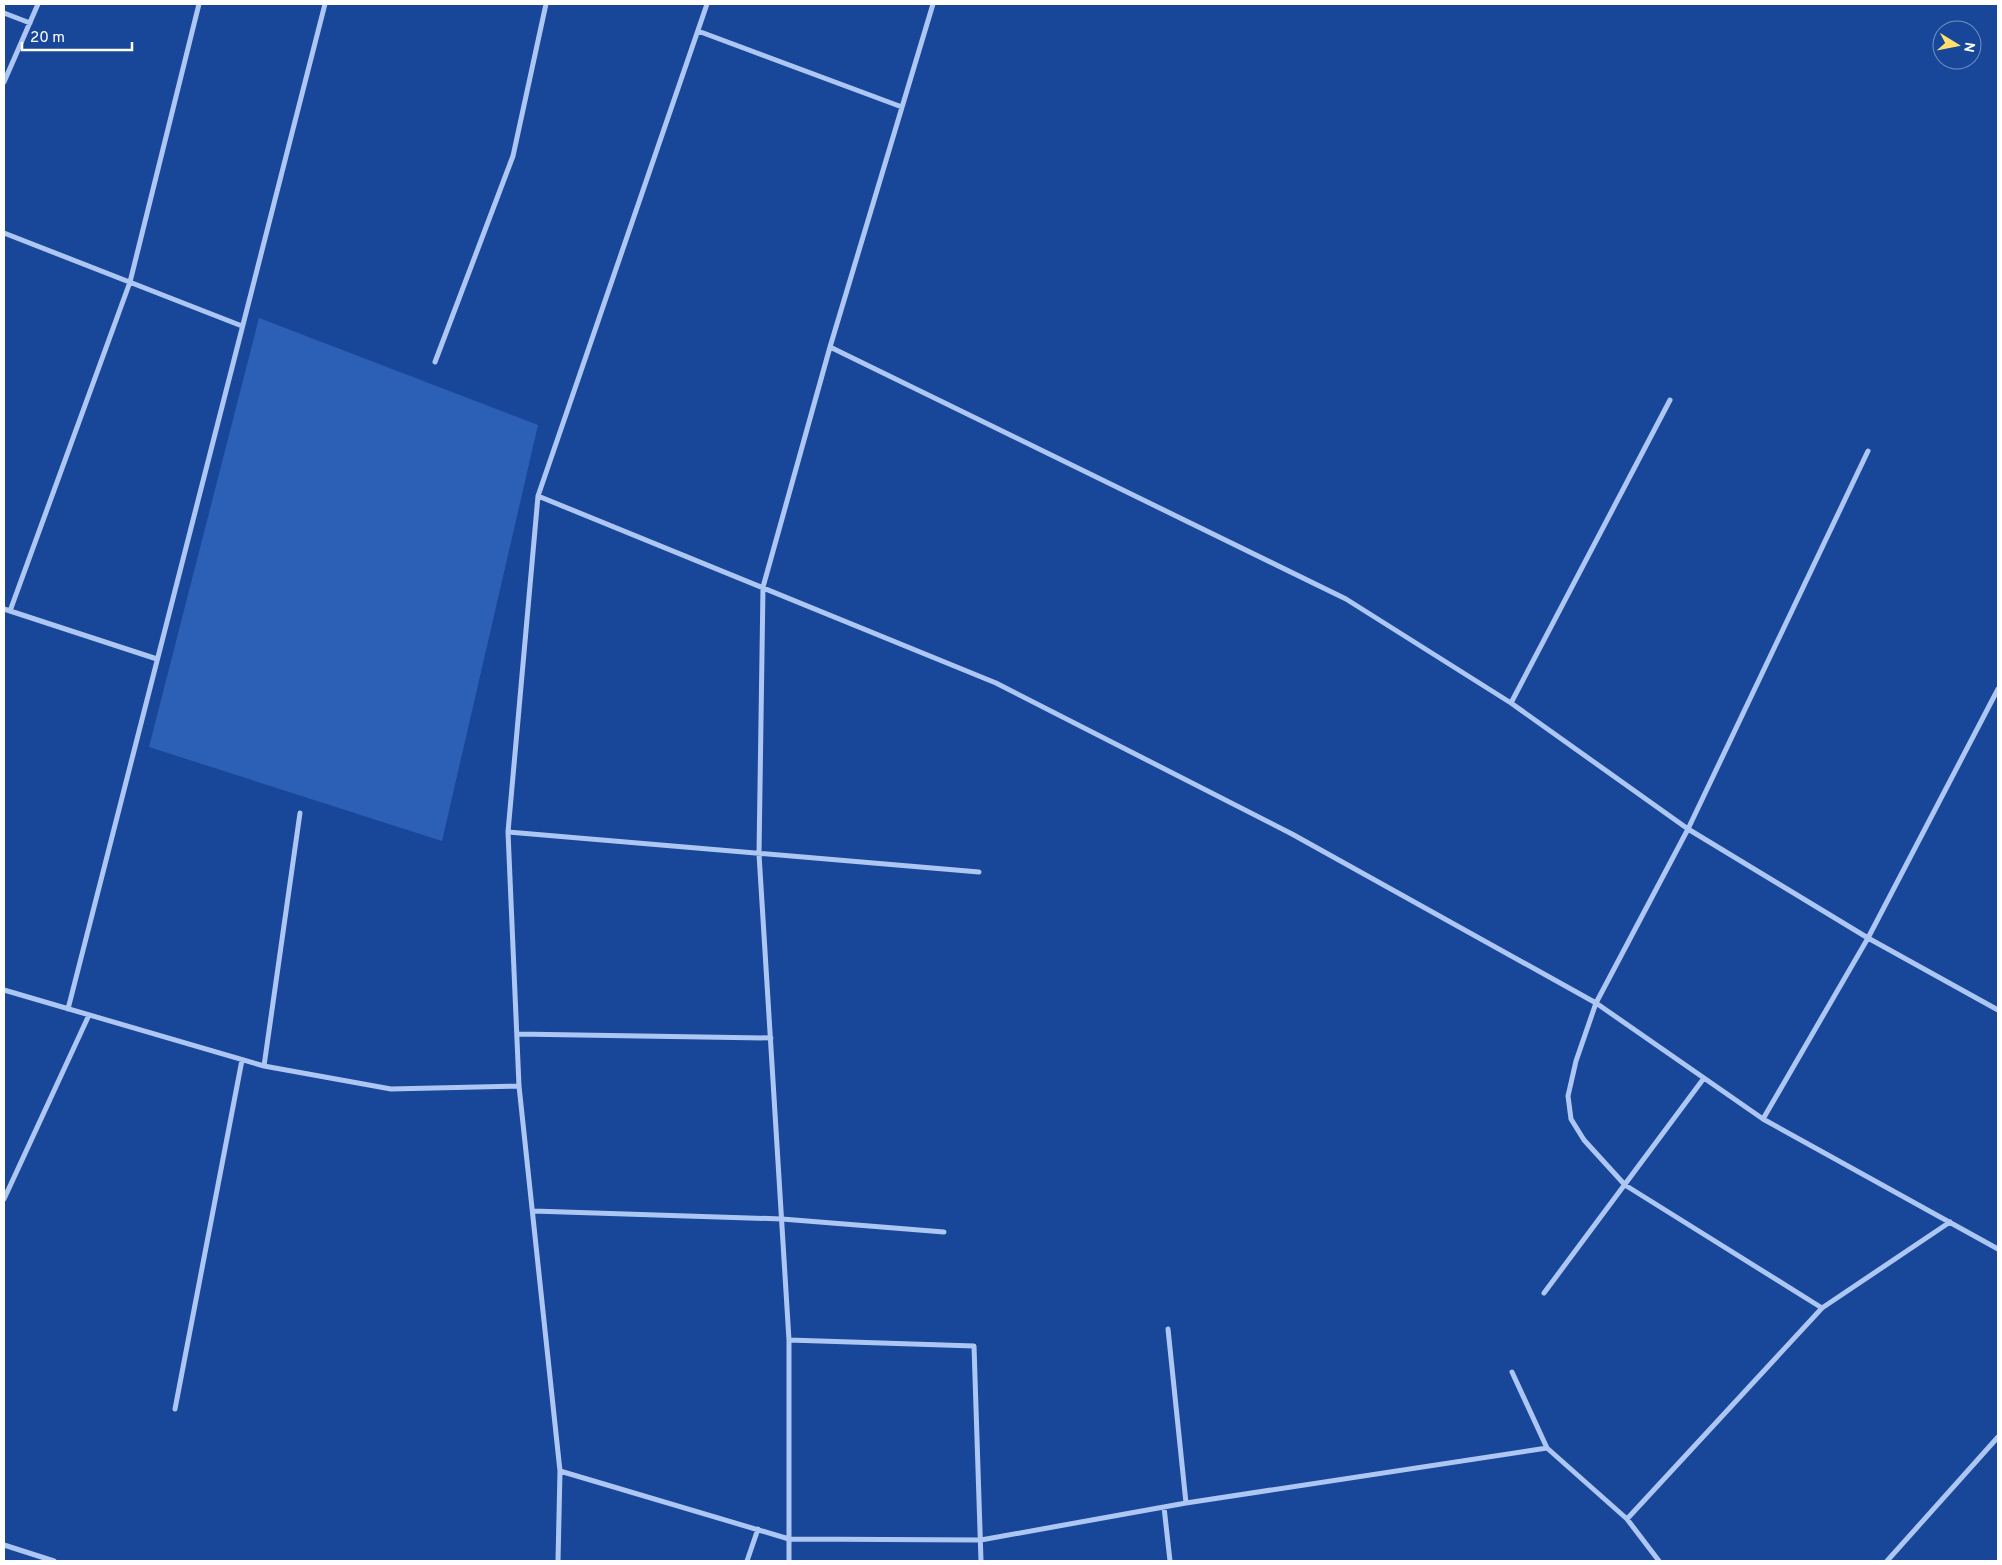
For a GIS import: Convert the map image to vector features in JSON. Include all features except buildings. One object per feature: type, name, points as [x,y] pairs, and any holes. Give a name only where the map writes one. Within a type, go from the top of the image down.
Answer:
[{"type":"street","points":[[4,82],[38,4]]},
{"type":"street","points":[[157,659],[7,610],[130,282],[199,4]]},
{"type":"street","points":[[68,1009],[325,4]]},
{"type":"street","points":[[435,362],[513,156],[546,4]]},
{"type":"street","points":[[558,1561],[560,1471],[519,1086],[508,832],[538,496],[707,4]]},
{"type":"street","points":[[790,1561],[789,1340],[760,854],[763,587],[830,348],[933,4]]},
{"type":"street","points":[[4,13],[30,22]]},
{"type":"street","points":[[698,31],[902,107]]},
{"type":"street","points":[[4,233],[242,326]]},
{"type":"street","points":[[830,348],[1346,599],[1511,703],[1688,829],[1868,938],[1998,1010]]},
{"type":"street","points":[[1511,703],[1670,400]]},
{"type":"street","points":[[1822,1308],[1625,1185],[1584,1140],[1571,1119],[1568,1096],[1576,1061],[1596,1003],[1688,829],[1868,451]]},
{"type":"street","points":[[538,496],[763,587],[1013,692],[1292,834],[1596,1003],[1763,1118],[1998,1249]]},
{"type":"street","points":[[1763,1118],[1868,938],[1998,689]]},
{"type":"street","points":[[264,1066],[300,813]]},
{"type":"street","points":[[508,832],[979,872]]},
{"type":"street","points":[[4,990],[264,1066],[391,1089],[519,1086]]},
{"type":"street","points":[[4,1199],[88,1015]]},
{"type":"street","points":[[517,1034],[771,1038]]},
{"type":"street","points":[[175,1409],[242,1060]]},
{"type":"street","points":[[1544,1292],[1704,1078]]},
{"type":"street","points":[[533,1211],[782,1219],[944,1232]]},
{"type":"street","points":[[1627,1519],[1822,1308],[1950,1222]]},
{"type":"street","points":[[1168,1329],[1186,1503]]},
{"type":"street","points":[[789,1340],[974,1346],[981,1561]]},
{"type":"street","points":[[1512,1372],[1547,1448],[1627,1519],[1660,1561]]},
{"type":"street","points":[[1887,1561],[1998,1437]]},
{"type":"street","points":[[560,1471],[789,1539],[980,1540],[1186,1503],[1547,1448]]},
{"type":"street","points":[[1164,1507],[1170,1561]]},
{"type":"street","points":[[747,1561],[758,1529]]},
{"type":"street","points":[[4,1544],[54,1561]]},
{"type":"shaded area","points":[[259,318],[538,425],[442,841],[149,747]]}]
